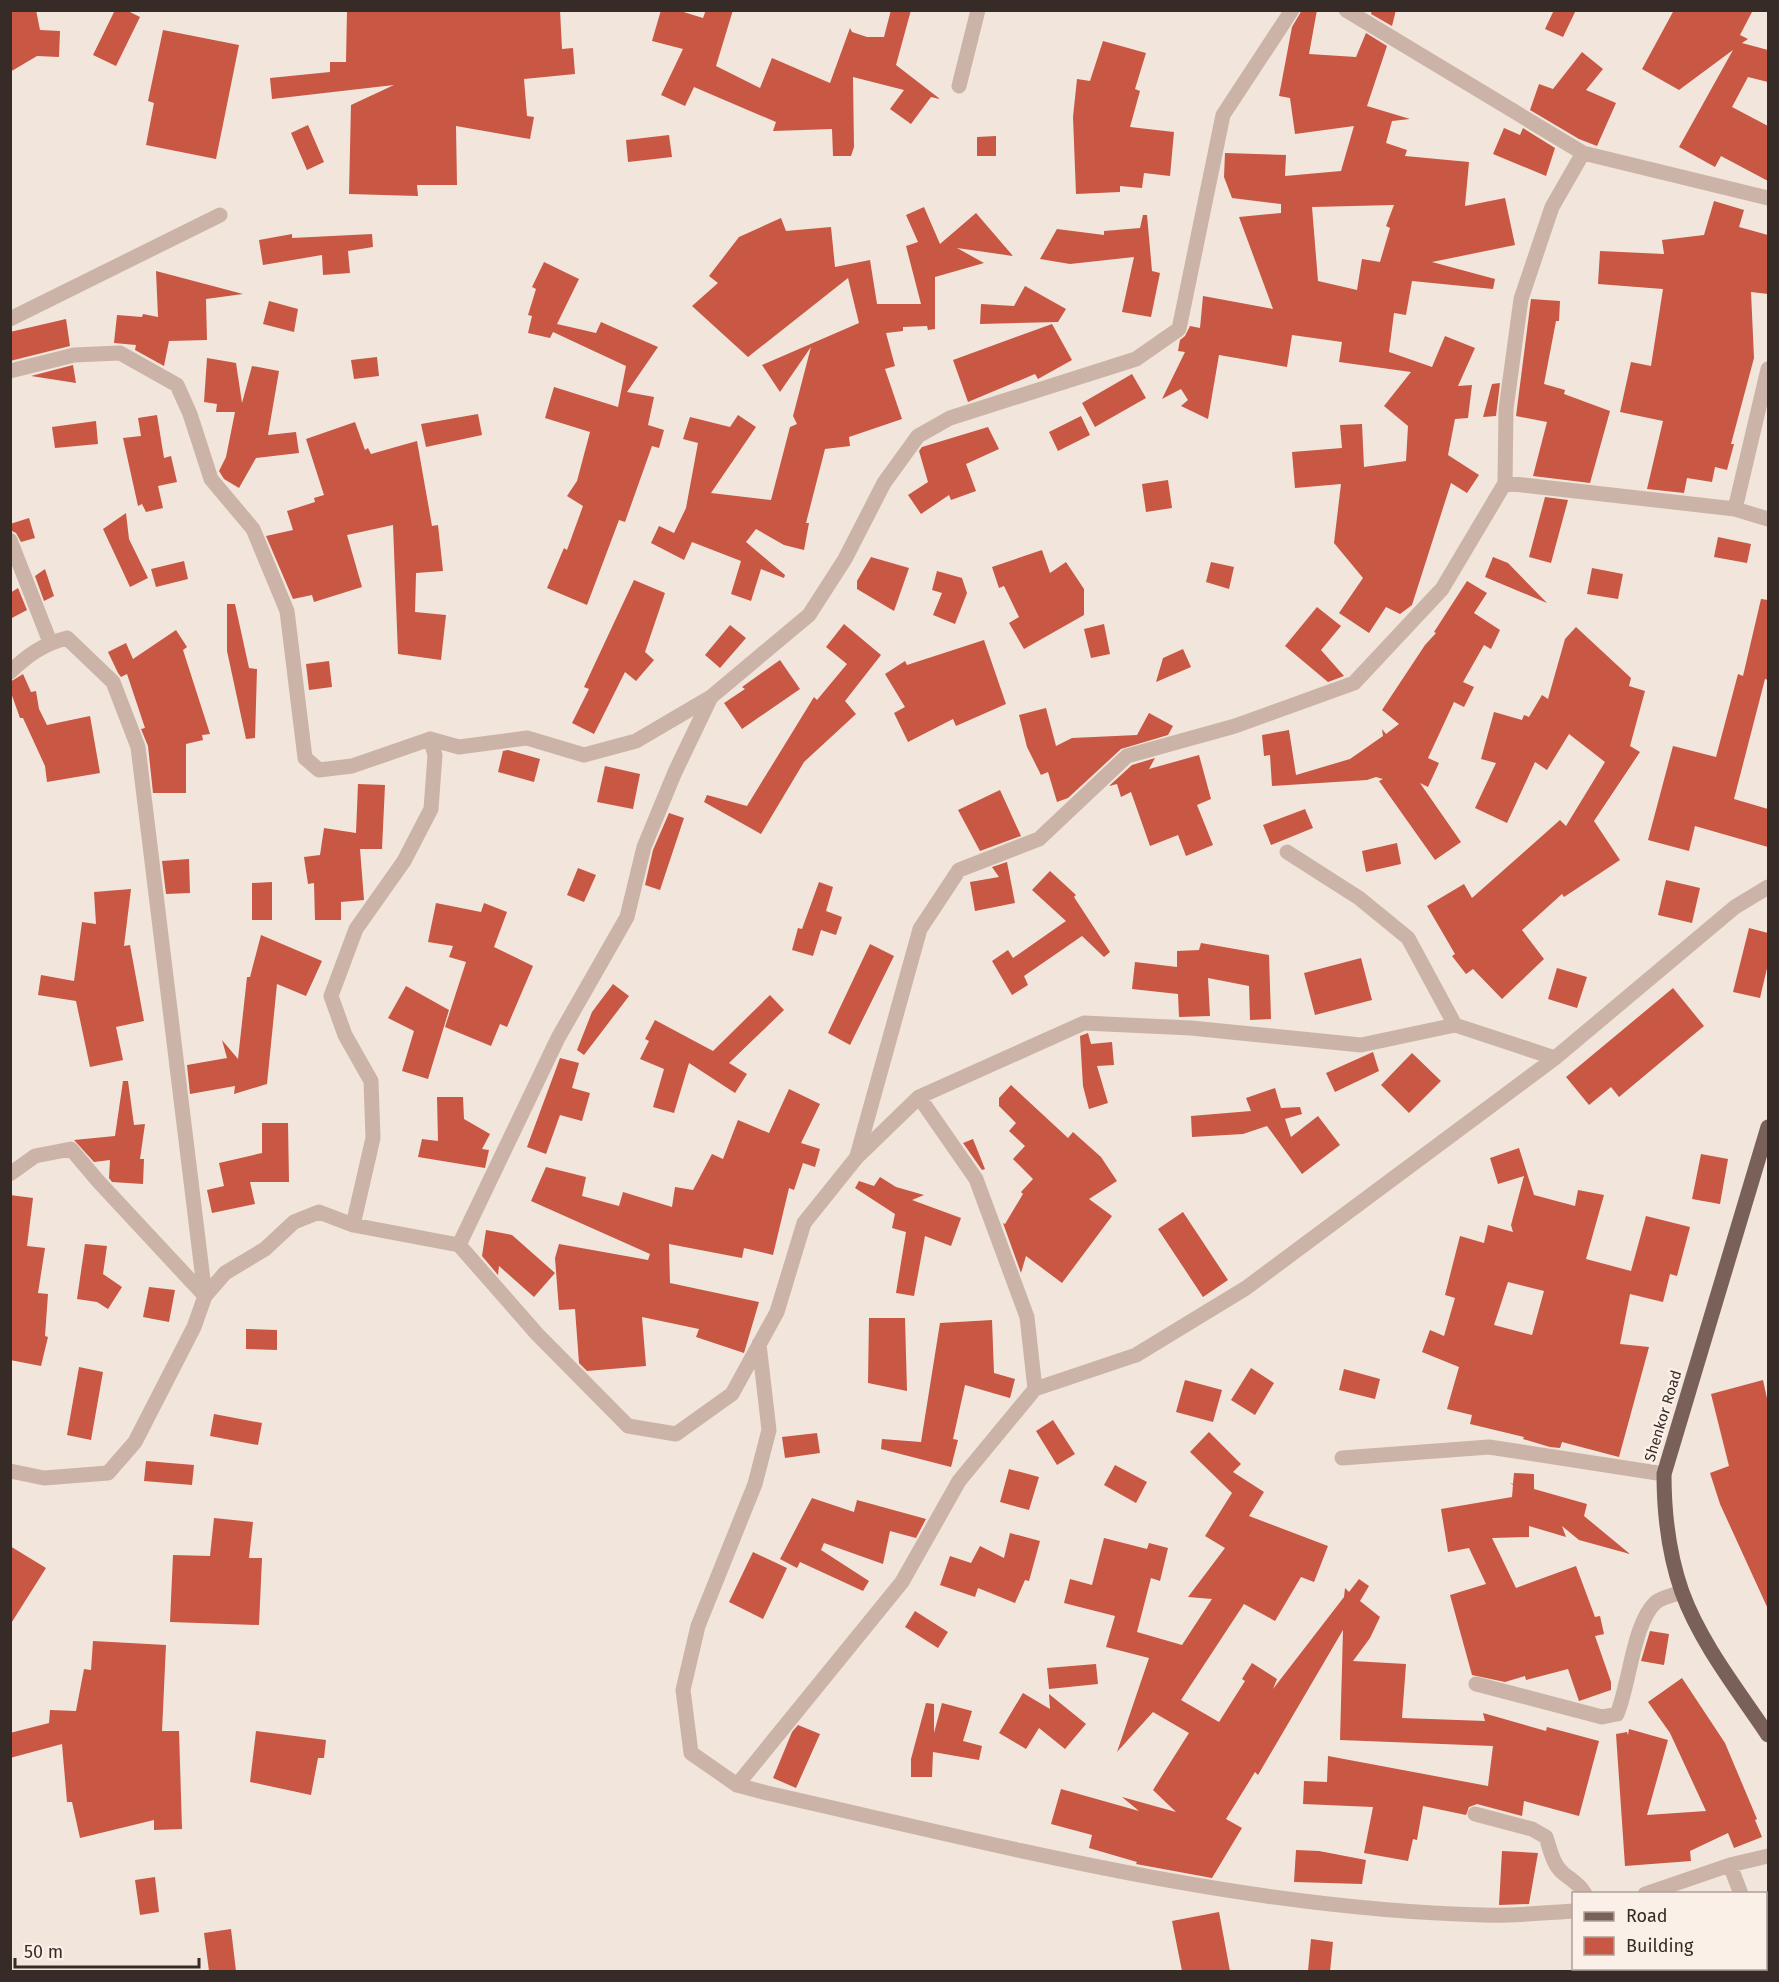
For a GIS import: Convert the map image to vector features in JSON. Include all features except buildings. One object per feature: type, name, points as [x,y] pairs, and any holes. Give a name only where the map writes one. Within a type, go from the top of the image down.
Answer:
[{"type":"main road","name":"Shenkor Road","points":[[1768,1127],[1664,1474],[1664,1513],[1682,1592],[1708,1644],[1768,1735]]},
{"type":"street","points":[[959,86],[978,10]]},
{"type":"street","points":[[10,371],[74,354],[120,353],[177,385],[190,414],[211,479],[253,529],[287,611],[305,758],[319,770],[352,766],[430,738],[459,747],[527,738],[585,755],[636,741],[711,697],[809,615],[845,559],[884,483],[918,436],[950,418],[1136,359],[1179,329],[1223,115],[1292,10]]},
{"type":"street","points":[[1346,10],[1583,153],[1768,198]]},
{"type":"street","points":[[857,1157],[920,929],[959,870],[1039,839],[1127,756],[1235,726],[1354,683],[1442,589],[1504,483],[1506,409],[1521,298],[1552,207],[1583,153]]},
{"type":"street","points":[[10,320],[220,215]]},
{"type":"street","points":[[1735,508],[1768,369]]},
{"type":"street","points":[[1504,483],[1735,508],[1768,519]]},
{"type":"street","points":[[10,540],[50,642]]},
{"type":"street","points":[[10,672],[29,654],[50,642],[67,638],[113,682],[138,747],[205,1296]]},
{"type":"street","points":[[459,1245],[558,1038],[627,917],[644,847],[675,772],[711,697]]},
{"type":"street","points":[[353,1225],[373,1138],[371,1081],[345,1035],[331,996],[356,929],[404,861],[431,809],[435,755],[430,738]]},
{"type":"street","points":[[1287,852],[1359,898],[1408,939],[1455,1025]]},
{"type":"street","points":[[738,1785],[902,1582],[959,1481],[1035,1389],[1136,1355],[1246,1288],[1555,1058],[1735,907],[1768,886]]},
{"type":"street","points":[[10,1472],[44,1478],[108,1473],[135,1442],[194,1327],[205,1296],[225,1273],[266,1249],[294,1222],[319,1212],[353,1225],[459,1245],[537,1334],[628,1426],[676,1434],[732,1394],[777,1312],[804,1223],[857,1157],[919,1097],[1084,1023],[1191,1028],[1360,1045],[1455,1025],[1555,1058]]},
{"type":"street","points":[[919,1097],[976,1179],[1027,1317],[1035,1389]]},
{"type":"street","points":[[10,1174],[35,1156],[71,1149],[205,1296]]},
{"type":"street","points":[[759,1344],[769,1430],[755,1484],[698,1626],[683,1690],[691,1753],[738,1785],[1156,1880],[1350,1907],[1484,1916],[1572,1911]]},
{"type":"street","points":[[1342,1458],[1489,1447],[1664,1474]]},
{"type":"street","points":[[1476,1684],[1602,1717],[1617,1714],[1623,1700],[1643,1617],[1658,1600],[1682,1592]]},
{"type":"street","points":[[1475,1814],[1532,1829],[1546,1837],[1553,1858],[1562,1873],[1579,1884],[1584,1892]]},
{"type":"street","points":[[1648,1892],[1730,1865],[1768,1857]]},
{"type":"street","points":[[1730,1865],[1741,1892]]}]
